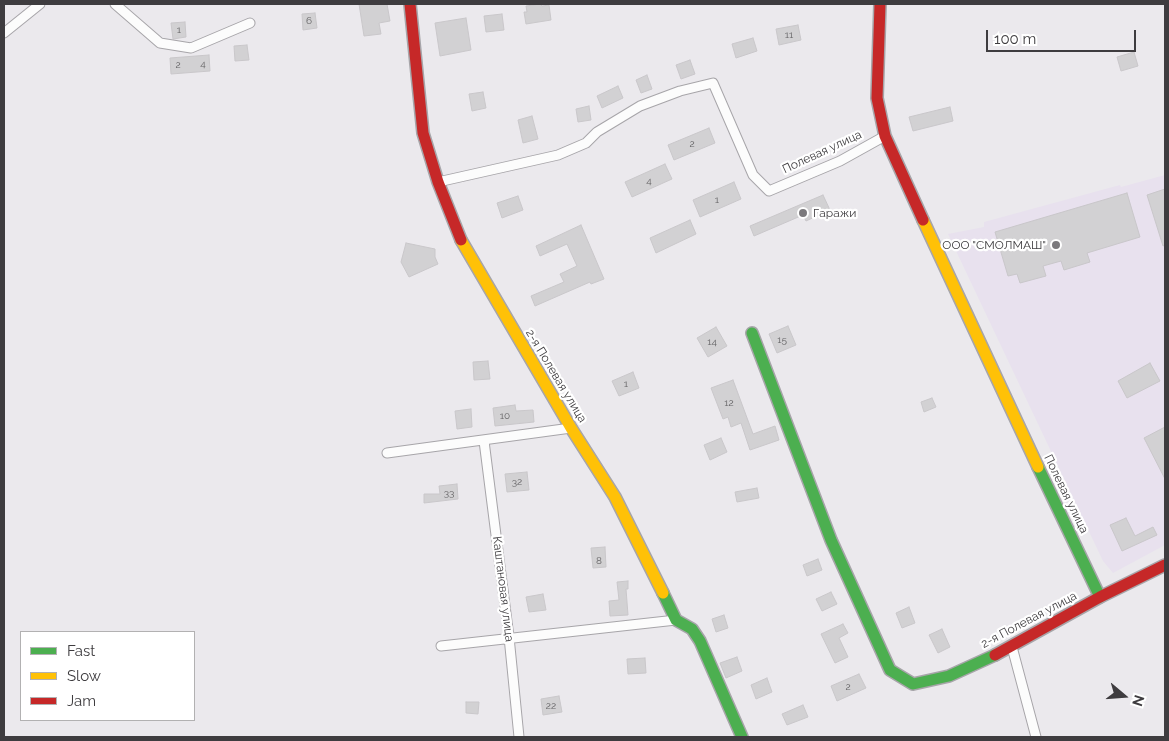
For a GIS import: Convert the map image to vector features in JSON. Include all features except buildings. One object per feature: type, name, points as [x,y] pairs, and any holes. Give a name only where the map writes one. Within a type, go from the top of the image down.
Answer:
[{"type":"street","points":[[4,33],[40,4]]},
{"type":"street","points":[[116,4],[160,43],[192,48],[250,23]]},
{"type":"street","name":"2-я Полевая улица","points":[[410,4],[424,133],[438,182],[464,246],[615,497],[676,620],[692,630],[700,642],[742,737]]},
{"type":"street","points":[[880,4],[877,98],[885,136]]},
{"type":"street","name":"Полевая улица","points":[[438,182],[558,155],[586,143],[597,132],[640,106],[680,91],[713,83],[753,176],[769,191],[840,161],[885,136],[987,361],[1100,597]]},
{"type":"street","name":"2-я Полевая улица","points":[[752,334],[831,540],[890,670],[913,684],[949,676],[1012,647],[1100,597],[1165,565]]},
{"type":"street","points":[[387,452],[484,441],[572,428]]},
{"type":"street","name":"Каштановая улица","points":[[484,441],[509,638],[519,737]]},
{"type":"street","points":[[442,646],[676,620]]},
{"type":"street","points":[[1012,647],[1036,737]]},
{"type":"shaded area","points":[[1165,175],[1165,545],[1113,573],[1103,561],[948,234],[984,227],[984,222],[1120,185],[1121,187]]},
{"type":"traffic: fast","points":[[752,333],[831,540],[890,670],[913,684],[949,676],[995,655]]},
{"type":"traffic: fast","points":[[1038,467],[1100,597]]},
{"type":"traffic: fast","points":[[663,593],[676,620],[692,629],[700,641],[742,737]]},
{"type":"traffic: slow","points":[[923,220],[1038,467]]},
{"type":"traffic: slow","points":[[461,240],[571,428],[615,497],[663,593]]},
{"type":"traffic: jam","points":[[410,4],[423,133],[438,182],[461,240]]},
{"type":"traffic: jam","points":[[880,4],[877,98],[885,136],[923,220]]},
{"type":"traffic: jam","points":[[995,655],[1100,597],[1165,565]]},
{"type":"place","name":"Гаражи","points":[[803,213]]},
{"type":"place","name":"ООО \"СМОЛМАШ\"","points":[[1056,245]]}]
